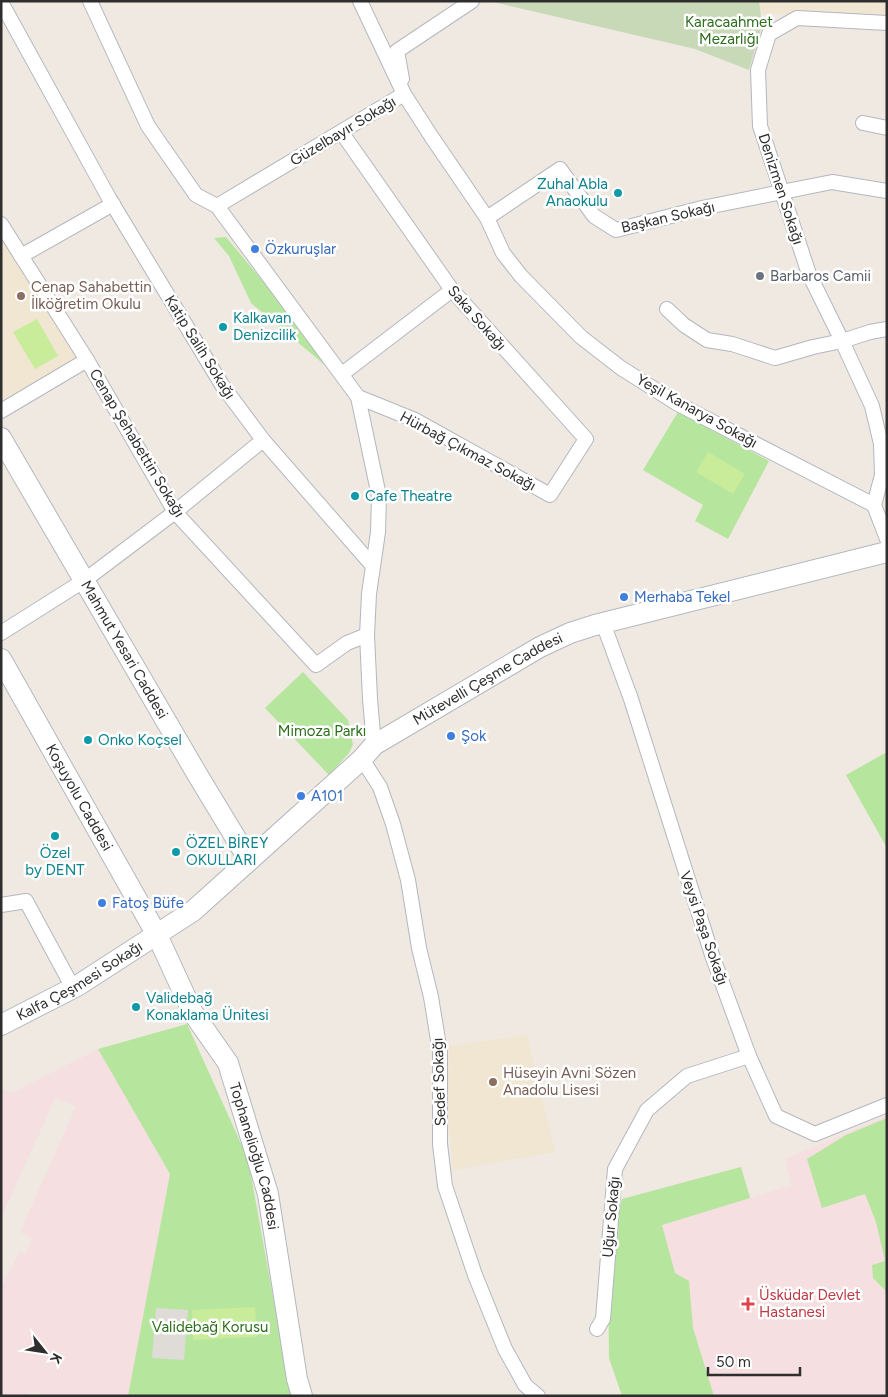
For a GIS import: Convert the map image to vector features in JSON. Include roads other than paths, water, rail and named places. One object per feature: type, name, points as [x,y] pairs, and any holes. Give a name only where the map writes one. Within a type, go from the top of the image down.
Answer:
[{"type":"street","points":[[90,1],[148,126],[196,195],[217,206],[358,397],[378,496],[378,532],[372,565],[367,635],[370,699],[368,752]]},
{"type":"street","points":[[360,1],[404,94],[487,218]]},
{"type":"street","name":"Güzelbayır Sokağı","points":[[217,206],[342,133],[404,94],[397,51],[472,1]]},
{"type":"street","name":"Katip Salih Sokağı","points":[[1,2],[113,204],[222,385],[262,440],[372,565]]},
{"type":"street","name":"Denizmen Sokağı","points":[[874,505],[882,475],[882,444],[872,406],[809,274],[781,193],[760,126],[758,70],[769,34],[797,18],[887,23]]},
{"type":"street","points":[[863,123],[887,128]]},
{"type":"street","name":"Saka Sokağı","points":[[342,133],[452,290],[586,439],[550,496]]},
{"type":"street","name":"Başkan Sokağı","points":[[487,218],[560,169],[594,216],[616,230],[702,208],[832,182],[887,191]]},
{"type":"street","points":[[21,256],[113,204]]},
{"type":"street","name":"Yeşil Kanarya Sokağı","points":[[487,218],[503,253],[522,276],[582,337],[621,368],[678,404],[874,505]]},
{"type":"street","name":"Cenap Şehabettin Sokağı","points":[[1,224],[87,360],[175,512],[316,665],[347,643],[367,635]]},
{"type":"street","points":[[342,374],[452,290]]},
{"type":"street","points":[[667,309],[684,325],[708,340],[732,344],[775,358],[887,329]]},
{"type":"street","points":[[1,411],[87,360]]},
{"type":"street","name":"Hürbağ Çıkmaz Sokağı","points":[[358,397],[415,420],[550,496]]},
{"type":"street","name":"Mahmut Yesari Caddesi","points":[[1,438],[249,860]]},
{"type":"street","points":[[1,633],[85,580],[175,512],[262,440]]},
{"type":"street","points":[[874,505],[887,539]]},
{"type":"street","name":"Mütevelli Çeşme Caddesi","points":[[157,936],[193,911],[368,752],[540,646],[570,633],[603,623],[887,552]]},
{"type":"street","name":"Veysi Paşa Sokağı","points":[[603,623],[631,699],[712,955],[749,1056],[776,1116],[815,1134],[887,1105]]},
{"type":"street","name":"Koşuyolu Caddesi","points":[[1,660],[157,936]]},
{"type":"street","name":"Sedef Sokağı","points":[[368,752],[393,824],[408,880],[419,948],[431,997],[440,1052],[440,1144],[445,1186],[475,1275],[505,1349],[525,1385],[538,1396]]},
{"type":"street","points":[[1,906],[26,902],[73,988]]},
{"type":"street","name":"Kalfa Çeşmesi Sokağı","points":[[1,1025],[73,988],[157,936]]},
{"type":"street","name":"Tophanelioğlu Caddesi","points":[[157,936],[192,1013],[228,1063],[268,1194],[297,1379],[302,1396]]},
{"type":"street","name":"Uğur Sokağı","points":[[597,1329],[602,1319],[615,1169],[647,1110],[686,1076],[749,1056]]},
{"type":"place","name":"Zuhal Abla Anaokulu","points":[[618,193]]},
{"type":"place","name":"Özkuruşlar","points":[[255,249]]},
{"type":"place","name":"Barbaros Camii","points":[[760,276]]},
{"type":"place","name":"Cenap Sahabettin İlköğretim Okulu","points":[[21,296]]},
{"type":"place","name":"Kalkavan Denizcilik","points":[[223,327]]},
{"type":"place","name":"Cafe Theatre","points":[[355,496]]},
{"type":"place","name":"Merhaba Tekel","points":[[624,597]]},
{"type":"place","name":"Şok","points":[[451,736]]},
{"type":"place","name":"Onko Koçsel","points":[[88,740]]},
{"type":"place","name":"A101","points":[[301,796]]},
{"type":"place","name":"Özel by DENT","points":[[55,836]]},
{"type":"place","name":"ÖZEL BİREY OKULLARI","points":[[176,852]]},
{"type":"place","name":"Fatoş Büfe","points":[[102,903]]},
{"type":"place","name":"Validebağ Konaklama Ünitesi","points":[[136,1007]]},
{"type":"place","name":"Hüseyin Avni Sözen Anadolu Lisesi","points":[[493,1082]]},
{"type":"place","name":"Üsküdar Devlet Hastanesi","points":[[748,1304]]},
{"type":"park label","name":"Karacaahmet Mezarlığı","points":[[729,30]]},
{"type":"park label","name":"Mimoza Parkı","points":[[322,731]]},
{"type":"park label","name":"Validebağ Korusu","points":[[210,1327]]}]
